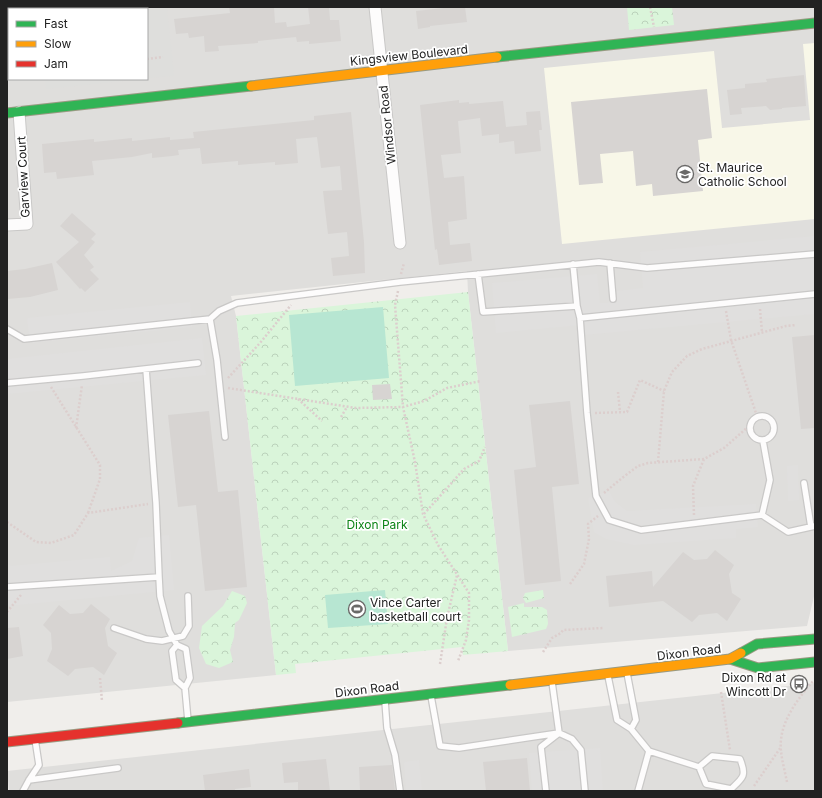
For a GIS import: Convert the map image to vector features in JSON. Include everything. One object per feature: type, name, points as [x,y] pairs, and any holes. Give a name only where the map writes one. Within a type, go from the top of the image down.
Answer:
[{"type":"main road","name":"Kingsview Boulevard","points":[[7,113],[168,96],[656,39],[815,23]]},
{"type":"main road","name":"Dixon Road","points":[[7,742],[730,659],[757,644],[815,639]]},
{"type":"main road","name":"Dixon Road","points":[[730,659],[758,668],[815,662]]},
{"type":"street","name":"Windsor Road","points":[[375,7],[400,243]]},
{"type":"street","name":"Garview Court","points":[[7,225],[27,224],[19,112]]},
{"type":"lane","points":[[7,329],[24,339],[191,322],[210,319],[219,311],[237,303],[400,282],[574,264],[599,262],[647,268],[815,254]]},
{"type":"lane","points":[[610,263],[613,299]]},
{"type":"lane","points":[[574,264],[596,496],[609,520],[642,530],[762,515],[788,532],[813,526],[804,483]]},
{"type":"lane","points":[[478,274],[483,312],[577,306]]},
{"type":"lane","points":[[580,318],[815,294]]},
{"type":"lane","points":[[210,319],[220,386],[225,438]]},
{"type":"lane","points":[[7,383],[83,376],[198,362]]},
{"type":"lane","points":[[146,369],[156,503],[160,596],[169,631],[177,645],[186,649],[190,678],[185,688],[188,721]]},
{"type":"lane","points":[[757,416],[768,416],[775,425],[773,436],[763,441],[753,436],[749,426],[752,420],[757,416]]},
{"type":"lane","points":[[762,515],[770,480],[763,441]]},
{"type":"lane","points":[[7,587],[159,577]]},
{"type":"lane","points":[[114,628],[146,639],[162,641],[184,636],[189,626],[188,596]]},
{"type":"lane","points":[[177,645],[172,651],[174,671],[176,680],[185,688]]},
{"type":"lane","points":[[627,672],[636,720],[631,729]]},
{"type":"lane","points":[[608,674],[617,720],[631,729],[649,751],[699,767],[706,784],[731,790],[743,777],[745,770],[740,759],[731,757],[712,756],[699,767]]},
{"type":"lane","points":[[552,680],[559,733]]},
{"type":"lane","points":[[431,694],[440,746],[459,748],[559,733],[572,739],[581,750],[585,791]]},
{"type":"lane","points":[[385,699],[387,728],[395,755],[400,791]]},
{"type":"lane","points":[[546,791],[541,747],[559,733]]},
{"type":"lane","points":[[24,791],[28,780],[39,765],[35,739]]},
{"type":"lane","points":[[638,791],[649,751]]},
{"type":"lane","points":[[28,780],[118,768]]},
{"type":"path","points":[[650,7],[656,39]]},
{"type":"path","points":[[148,59],[163,57]]},
{"type":"path","points":[[404,263],[395,305],[403,407],[424,514],[438,545],[469,593],[469,620],[467,634],[458,661]]},
{"type":"path","points":[[220,386],[260,343],[300,295]]},
{"type":"path","points":[[759,299],[762,332]]},
{"type":"path","points":[[724,303],[731,340],[757,416]]},
{"type":"path","points":[[658,462],[664,391],[672,372],[687,356],[702,349],[731,340],[786,326],[796,325]]},
{"type":"path","points":[[76,428],[83,376]]},
{"type":"path","points":[[7,522],[36,542],[51,543],[74,535],[88,513],[100,479],[100,464],[46,380]]},
{"type":"path","points":[[587,413],[627,412],[640,380],[664,391]]},
{"type":"path","points":[[220,386],[356,408],[403,407],[424,401],[447,388],[481,381]]},
{"type":"path","points":[[618,392],[620,412]]},
{"type":"path","points":[[298,398],[322,421]]},
{"type":"path","points":[[342,417],[347,407]]},
{"type":"path","points":[[598,499],[638,466],[648,463],[704,459],[724,448],[749,426]]},
{"type":"path","points":[[424,514],[464,469],[479,461],[485,447]]},
{"type":"path","points":[[695,523],[694,486],[704,459]]},
{"type":"path","points":[[88,513],[156,503]]},
{"type":"path","points":[[570,584],[584,564],[589,539],[588,524],[604,511]]},
{"type":"path","points":[[440,664],[447,618],[457,575]]},
{"type":"path","points":[[7,612],[30,586]]},
{"type":"path","points":[[543,652],[552,638],[561,633],[563,630],[603,628]]},
{"type":"path","points":[[100,678],[102,701]]},
{"type":"path","points":[[787,782],[781,746],[787,719],[800,696],[813,681]]},
{"type":"path","points":[[721,692],[731,757]]},
{"type":"path","points":[[754,786],[781,746]]},
{"type":"shaded area","points":[[7,7],[815,7],[815,592],[807,626],[508,651],[468,292],[467,271],[231,296],[236,316],[276,675],[7,702]]},
{"type":"shaded area","points":[[167,7],[174,76],[148,78],[148,8],[38,8]]},
{"type":"shaded area","name":"St. Maurice Catholic School","points":[[815,43],[815,219],[562,244],[544,68],[714,51],[722,128],[810,120],[803,44]]},
{"type":"shaded area","points":[[45,80],[132,80],[46,89]]},
{"type":"shaded area","points":[[815,236],[815,314],[583,335],[581,325],[496,333],[492,283],[597,274],[600,303],[617,302],[617,291],[643,288],[640,252]]},
{"type":"shaded area","points":[[190,302],[192,327],[30,343],[27,318]]},
{"type":"shaded area","points":[[202,338],[206,375],[7,394],[7,359]]},
{"type":"shaded area","points":[[798,465],[799,500],[788,501],[787,466]]},
{"type":"shaded area","points":[[609,491],[615,502],[627,511],[756,504],[758,527],[736,529],[736,538],[634,545],[606,539],[594,532],[588,498]]},
{"type":"shaded area","points":[[169,535],[174,590],[7,606],[7,564],[11,566],[110,557],[111,571],[132,561],[139,538]]},
{"type":"shaded area","points":[[815,683],[815,791],[9,791],[7,771]]},
{"type":"shaded area","points":[[600,748],[603,791],[532,791],[529,753]]},
{"type":"shaded area","points":[[419,760],[422,791],[406,791],[404,762]]},
{"type":"green space","points":[[627,7],[672,7],[674,25],[629,30]]},
{"type":"green space","name":"Dixon Park","points":[[468,292],[508,651],[463,655],[462,647],[295,664],[296,673],[276,675],[236,316]]},
{"type":"green space","points":[[383,307],[389,378],[295,386],[289,315]]},
{"type":"green space","name":"Vince Carter basketball court","points":[[385,590],[388,624],[328,628],[325,595]]},
{"type":"green space","points":[[543,590],[544,598],[526,603],[523,598],[525,593]]},
{"type":"green space","points":[[232,591],[245,596],[247,603],[239,620],[235,623],[234,637],[230,650],[233,662],[219,668],[206,664],[199,648],[202,626],[223,606]]},
{"type":"green space","points":[[524,603],[524,607],[542,607],[547,610],[548,624],[546,629],[512,637],[508,607]]},
{"type":"building","points":[[229,7],[274,7],[275,23],[286,22],[287,27],[310,24],[308,7],[329,7],[330,20],[339,20],[341,41],[309,44],[309,41],[297,42],[296,37],[258,41],[258,43],[218,46],[219,51],[205,52],[204,36],[189,38],[188,33],[176,34],[174,19],[230,13]]},
{"type":"building","points":[[465,7],[467,22],[430,26],[418,29],[416,11]]},
{"type":"building","points":[[804,75],[806,106],[770,110],[766,106],[741,108],[742,114],[730,115],[727,90],[745,88],[745,84],[767,82],[766,79]]},
{"type":"building","points":[[707,89],[712,138],[698,140],[703,191],[653,196],[652,184],[636,186],[633,151],[600,154],[603,183],[579,185],[571,102]]},
{"type":"building","points":[[459,100],[459,103],[469,102],[469,104],[503,101],[506,127],[527,125],[526,112],[540,111],[542,130],[539,130],[541,151],[515,154],[514,141],[499,143],[499,134],[482,136],[480,118],[458,121],[461,153],[441,155],[444,178],[464,176],[467,219],[448,222],[450,245],[470,243],[472,261],[439,265],[437,249],[435,250],[420,105]]},
{"type":"building","points":[[351,112],[364,242],[365,273],[333,276],[331,258],[349,256],[347,232],[328,234],[323,191],[342,190],[340,166],[321,168],[317,137],[296,139],[298,163],[275,165],[275,162],[238,165],[238,161],[202,164],[200,148],[178,150],[179,155],[172,156],[152,158],[152,153],[132,157],[92,161],[94,175],[57,179],[56,172],[44,173],[42,144],[94,139],[94,142],[132,138],[132,141],[170,137],[170,140],[194,138],[193,132],[314,120],[314,116]]},
{"type":"building","points":[[72,213],[96,234],[91,239],[95,242],[84,255],[94,267],[90,270],[99,279],[85,292],[81,288],[80,289],[56,262],[79,242],[60,226]]},
{"type":"building","points":[[52,263],[58,290],[30,297],[7,299],[7,271]]},
{"type":"building","points":[[815,335],[815,428],[801,429],[792,337]]},
{"type":"building","points":[[390,384],[392,399],[373,400],[372,385]]},
{"type":"building","points":[[570,401],[579,484],[552,487],[561,581],[525,585],[514,470],[536,467],[529,405]]},
{"type":"building","points":[[209,411],[218,492],[238,490],[247,587],[205,591],[196,505],[178,507],[168,415]]},
{"type":"building","points":[[715,550],[734,565],[729,574],[732,593],[741,599],[727,621],[717,613],[699,615],[692,622],[663,601],[609,607],[606,576],[652,571],[653,587],[683,552],[694,560],[707,559]]},
{"type":"building","points":[[91,604],[110,619],[105,628],[108,646],[117,653],[104,675],[93,667],[75,669],[68,676],[47,661],[52,649],[51,633],[43,625],[59,605],[70,614],[83,613]]},
{"type":"building","points":[[19,627],[23,656],[7,659],[7,628]]},
{"type":"building","points":[[527,758],[530,791],[486,791],[483,762]]},
{"type":"building","points":[[326,759],[330,791],[298,791],[298,782],[284,783],[282,763]]},
{"type":"building","points":[[392,765],[395,791],[360,791],[359,767]]},
{"type":"building","points":[[249,769],[251,787],[235,789],[235,791],[205,791],[203,775]]},
{"type":"traffic: fast","points":[[497,57],[815,23]]},
{"type":"traffic: fast","points":[[7,113],[251,86]]},
{"type":"traffic: fast","points":[[741,653],[757,644],[815,639]]},
{"type":"traffic: fast","points":[[730,659],[758,668],[815,662]]},
{"type":"traffic: fast","points":[[178,723],[510,685]]},
{"type":"traffic: slow","points":[[251,86],[497,57]]},
{"type":"traffic: slow","points":[[510,685],[730,659],[741,653]]},
{"type":"traffic: jam","points":[[7,742],[178,723]]},
{"type":"place","name":"St. Maurice Catholic School","points":[[685,174]]},
{"type":"place","name":"Vince Carter basketball court","points":[[357,609]]},
{"type":"place","name":"Dixon Rd at Wincott Dr","points":[[799,684]]}]
